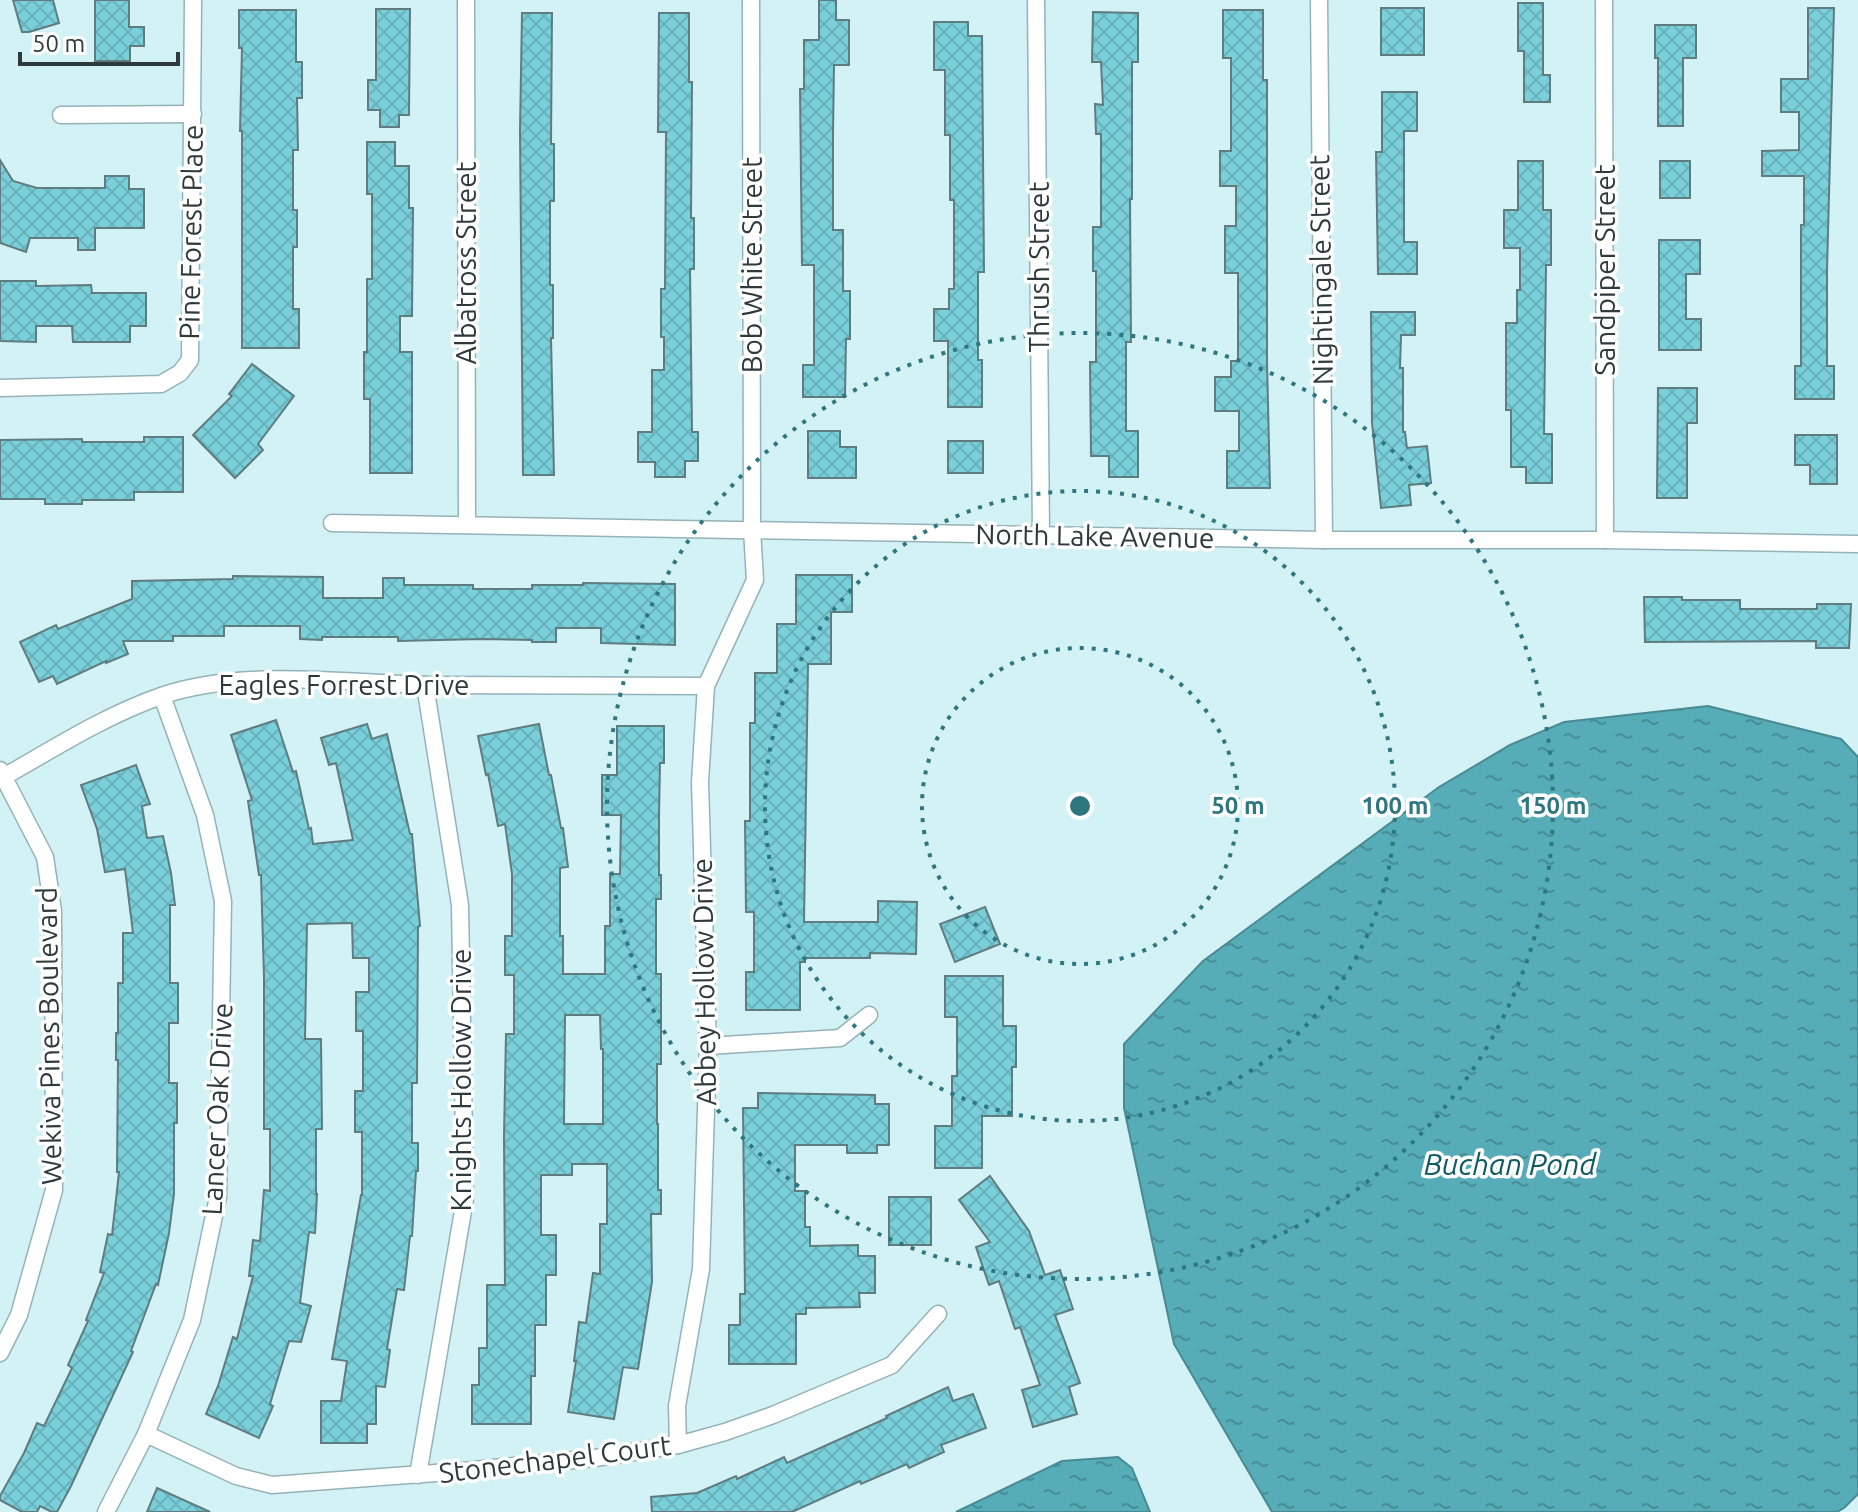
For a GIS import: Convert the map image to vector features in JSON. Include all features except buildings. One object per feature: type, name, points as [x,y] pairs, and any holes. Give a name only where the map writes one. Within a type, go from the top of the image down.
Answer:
[{"type":"street","name":"Pine Forest Place","points":[[0,388],[161,384],[180,373],[190,360],[193,0]]},
{"type":"street","name":"Albatross Street","points":[[466,0],[467,525]]},
{"type":"street","name":"Bob White Street","points":[[751,0],[752,529]]},
{"type":"street","name":"Thrush Street","points":[[1036,0],[1041,535]]},
{"type":"street","name":"Nightingale Street","points":[[1319,0],[1324,540]]},
{"type":"street","name":"Sandpiper Street","points":[[1604,0],[1605,540]]},
{"type":"street","points":[[61,115],[193,114]]},
{"type":"street","name":"North Lake Avenue","points":[[332,523],[1324,540],[1858,544]]},
{"type":"street","name":"Abbey Hollow Drive","points":[[678,1445],[677,1406],[701,1269],[708,1046],[700,782],[706,686],[755,580],[752,529]]},
{"type":"street","name":"Eagles Forrest Drive","points":[[1,775],[94,726],[162,696],[222,682],[291,680],[425,685],[706,686]]},
{"type":"street","name":"Knights Hollow Drive","points":[[418,1475],[465,1199],[460,905],[425,685]]},
{"type":"street","name":"Lancer Oak Drive","points":[[106,1512],[146,1434],[192,1320],[218,1197],[223,901],[205,815],[162,696]]},
{"type":"street","name":"Wekiva Pines Boulevard","points":[[0,1353],[19,1315],[54,1190],[53,911],[45,857],[1,775]]},
{"type":"street","points":[[708,1046],[840,1038],[869,1015]]},
{"type":"street","name":"Stonechapel Court","points":[[146,1434],[236,1476],[272,1485],[595,1458],[678,1445],[773,1415],[892,1365],[938,1314]]},
{"type":"water","name":"Buchan Pond","points":[[1708,706],[1841,739],[1858,757],[1858,1494],[1837,1512],[1272,1512],[1174,1344],[1124,1108],[1124,1044],[1203,961],[1439,787],[1510,745],[1564,722]]},
{"type":"water","points":[[1118,1457],[1132,1468],[1150,1512],[956,1512],[1062,1461]]}]
